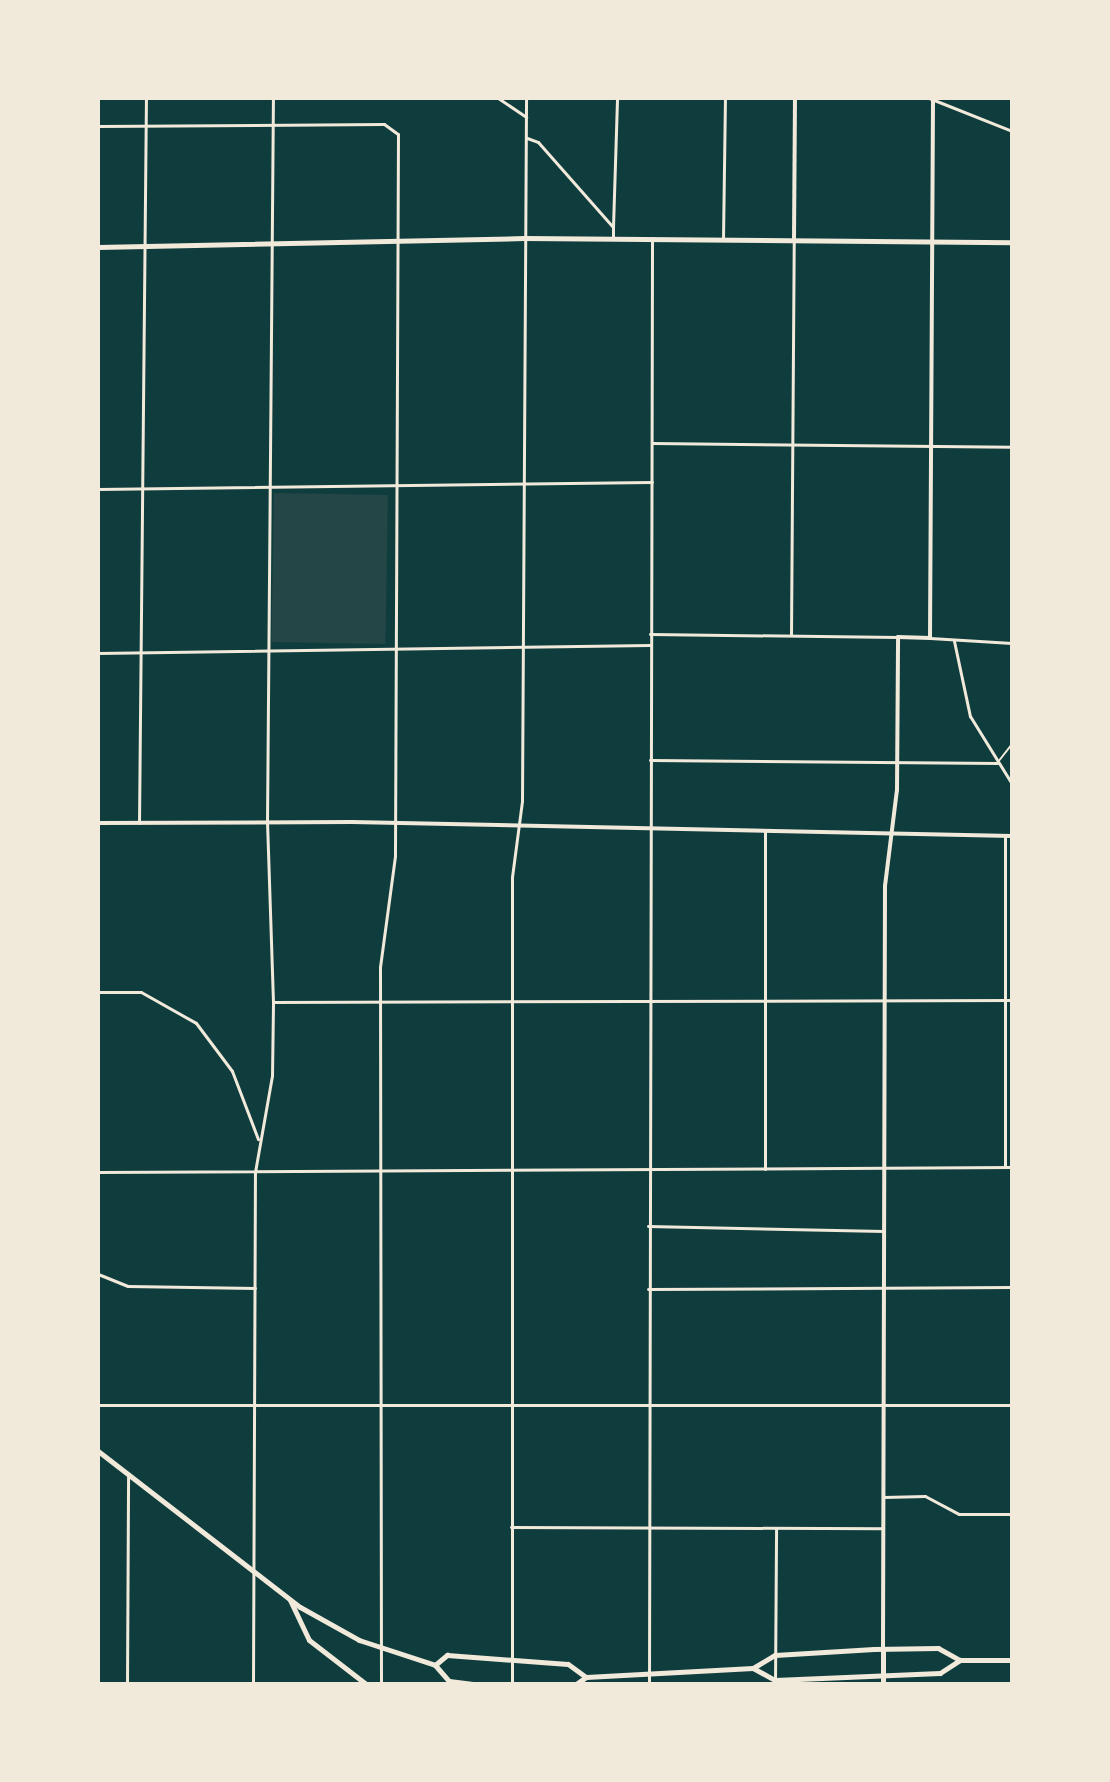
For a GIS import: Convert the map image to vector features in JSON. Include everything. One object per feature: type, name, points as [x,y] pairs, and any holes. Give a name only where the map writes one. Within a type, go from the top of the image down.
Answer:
[{"type":"main road","points":[[98,247],[524,238],[1012,242]]},
{"type":"main road","points":[[98,1451],[289,1599],[381,1649],[435,1665],[449,1681],[475,1684]]},
{"type":"main road","points":[[289,1599],[309,1640],[366,1684]]},
{"type":"main road","points":[[576,1684],[586,1677],[753,1668],[775,1655],[883,1649],[938,1648],[960,1660],[1012,1660]]},
{"type":"main road","points":[[883,1649],[883,1684]]},
{"type":"main road","points":[[435,1665],[447,1655],[568,1664],[586,1677]]},
{"type":"main road","points":[[753,1668],[775,1682],[940,1673],[960,1660]]},
{"type":"street","points":[[139,823],[146,98]]},
{"type":"street","points":[[253,1684],[255,1172],[258,1139],[272,1076],[273,1002],[267,823],[267,650],[273,98]]},
{"type":"street","points":[[498,98],[526,117]]},
{"type":"street","points":[[512,1684],[512,877],[519,826],[523,647],[526,98]]},
{"type":"street","points":[[613,238],[617,98]]},
{"type":"street","points":[[723,239],[725,98]]},
{"type":"street","points":[[791,635],[795,98]]},
{"type":"street","points":[[930,638],[932,99],[1012,131]]},
{"type":"street","points":[[98,126],[384,124],[396,130],[393,890],[380,999],[381,1684]]},
{"type":"street","points":[[526,138],[538,142],[613,227]]},
{"type":"street","points":[[649,1684],[646,1169],[652,238]]},
{"type":"street","points":[[651,443],[930,449],[1012,447]]},
{"type":"street","points":[[98,489],[652,482]]},
{"type":"street","points":[[650,634],[898,637],[1012,643]]},
{"type":"street","points":[[883,1649],[885,886],[898,763],[898,637]]},
{"type":"street","points":[[954,641],[970,716],[1012,784]]},
{"type":"street","points":[[98,653],[650,645]]},
{"type":"street","points":[[650,760],[998,763]]},
{"type":"street","points":[[98,823],[519,826],[1012,836]]},
{"type":"street","points":[[765,832],[765,1169]]},
{"type":"street","points":[[1005,836],[1005,1167]]},
{"type":"street","points":[[98,992],[141,992],[196,1023],[232,1071],[258,1139]]},
{"type":"street","points":[[273,1002],[380,999],[1012,1000]]},
{"type":"street","points":[[98,1172],[1012,1167]]},
{"type":"street","points":[[647,1226],[884,1231]]},
{"type":"street","points":[[98,1274],[128,1286],[255,1288]]},
{"type":"street","points":[[646,1289],[1012,1287]]},
{"type":"street","points":[[98,1405],[1012,1405]]},
{"type":"street","points":[[127,1684],[128,1474]]},
{"type":"street","points":[[884,1497],[925,1496],[959,1514],[1012,1514]]},
{"type":"street","points":[[511,1527],[883,1528]]},
{"type":"street","points":[[775,1682],[776,1528]]},
{"type":"lane","points":[[998,763],[1012,744]]},
{"type":"shaded area","points":[[274,493],[388,495],[385,644],[271,642]]}]
